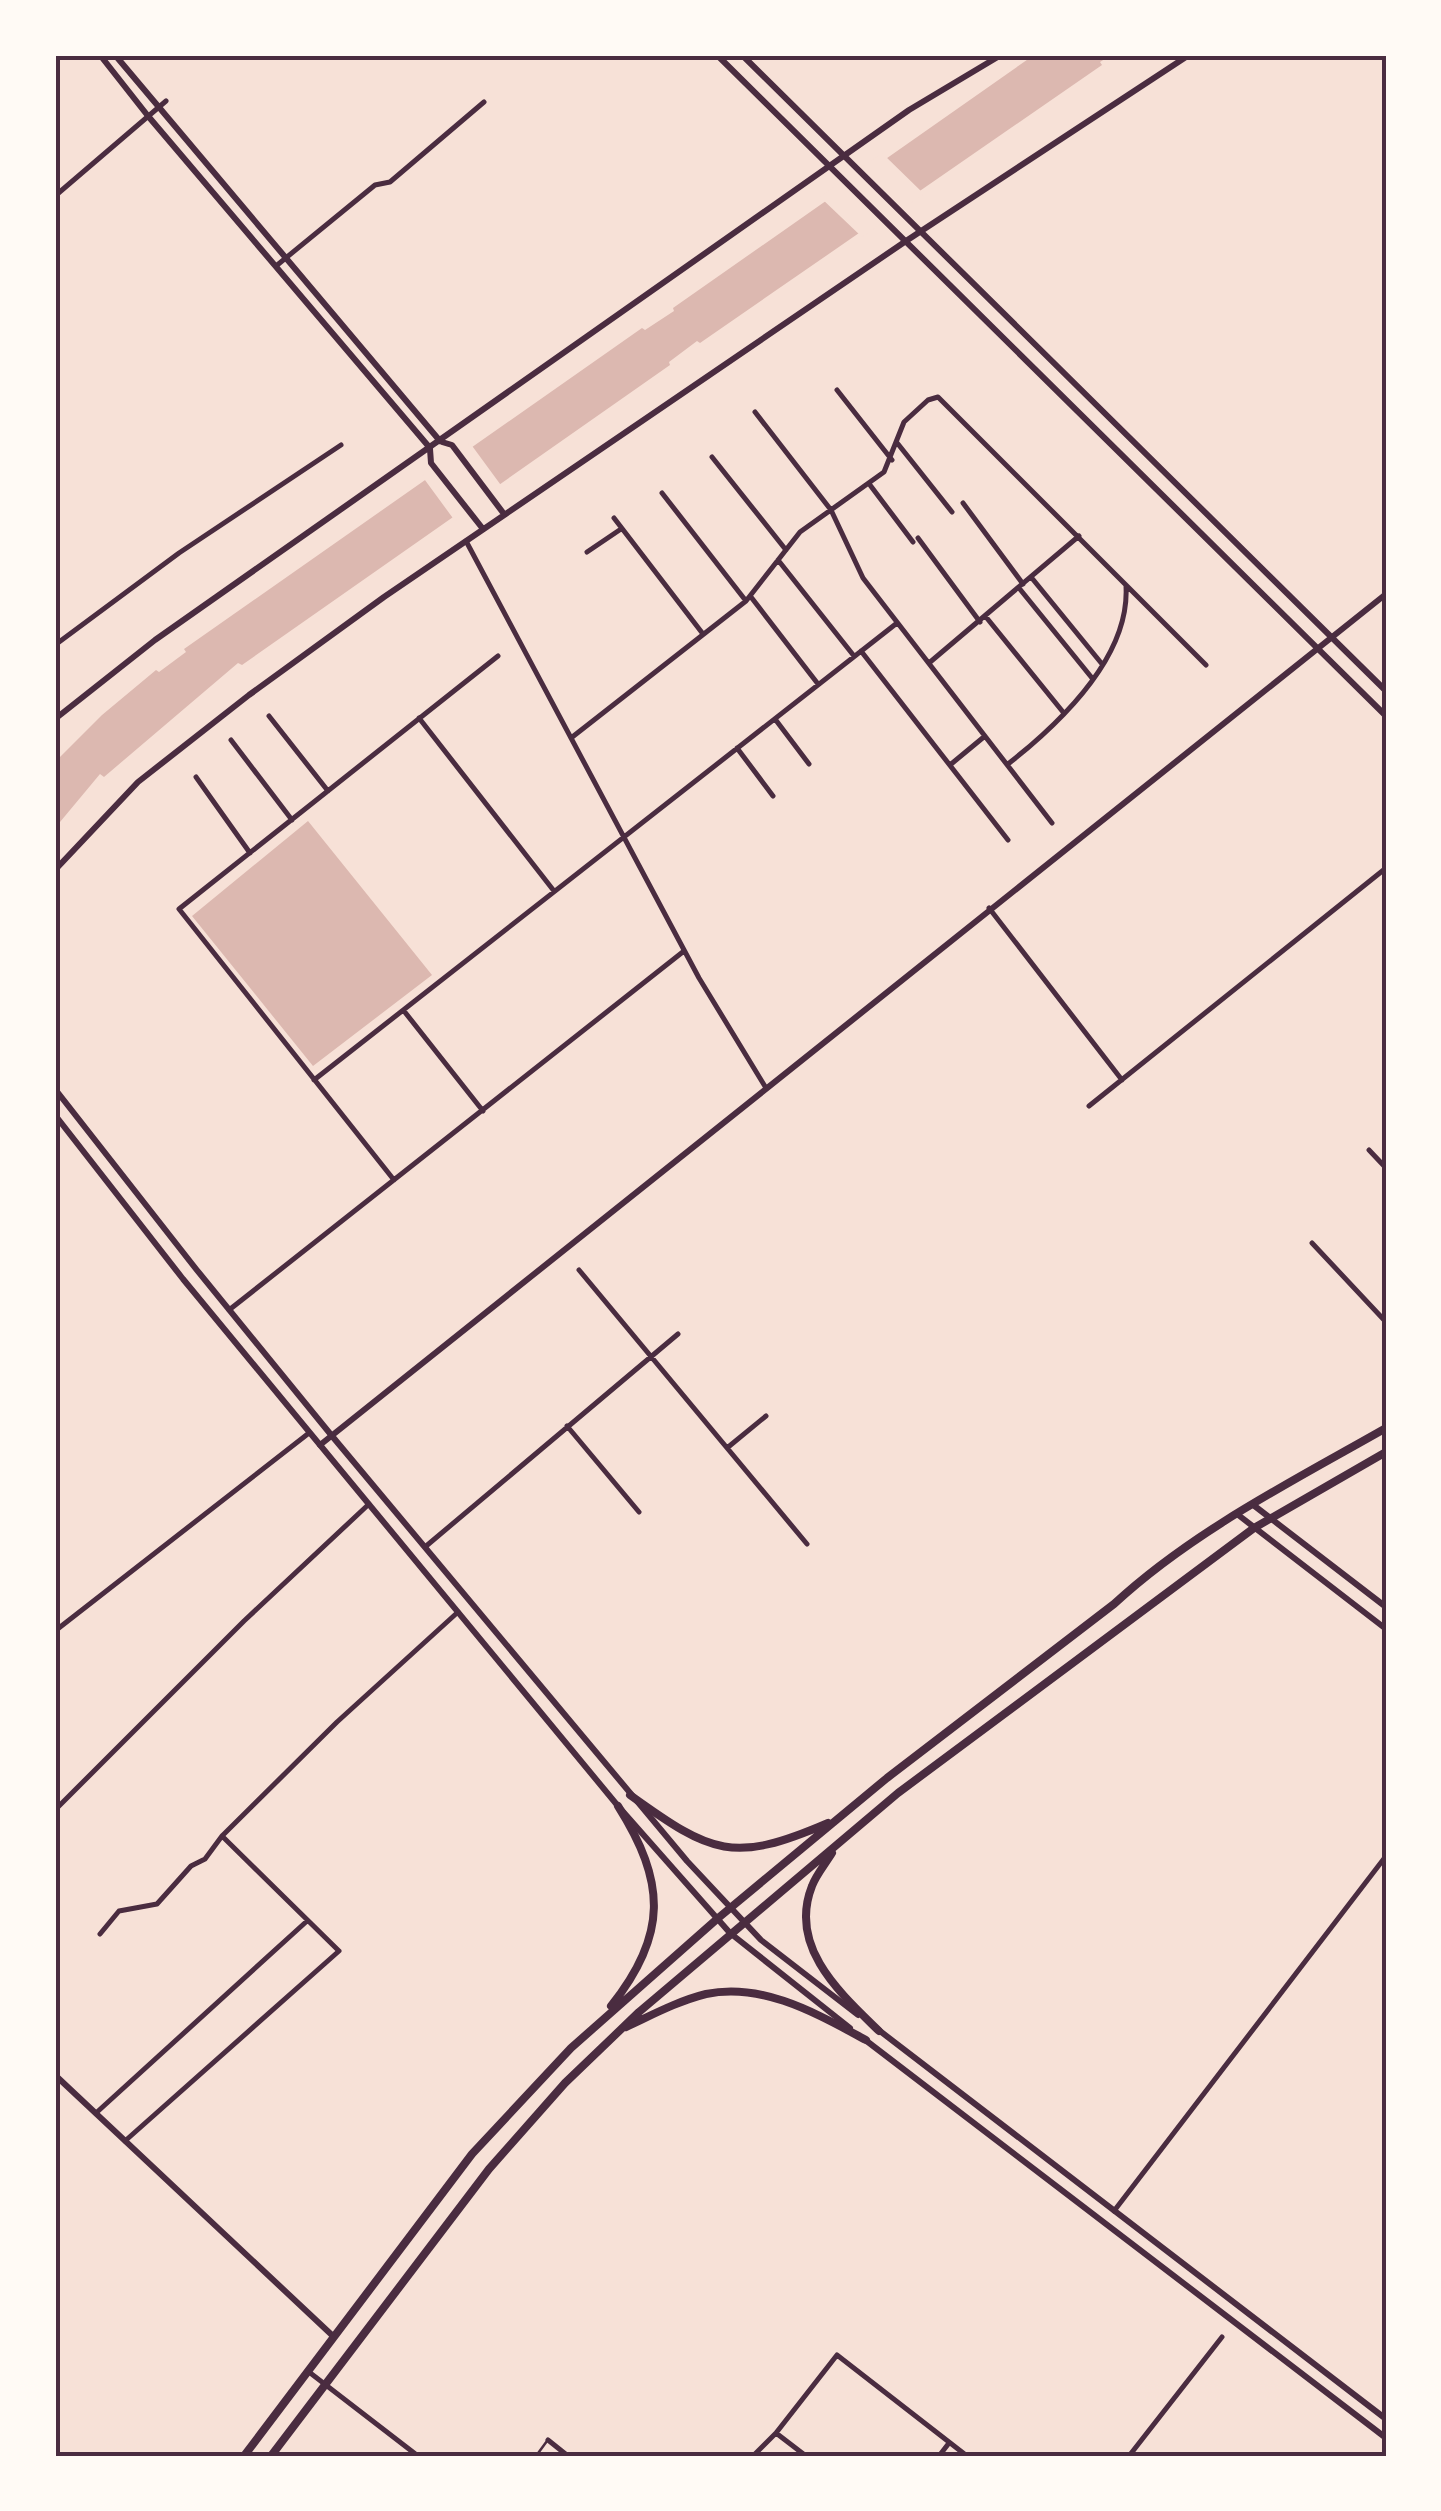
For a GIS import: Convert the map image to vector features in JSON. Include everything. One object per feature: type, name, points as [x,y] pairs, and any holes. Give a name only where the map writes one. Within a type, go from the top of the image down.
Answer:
[{"type":"main road","points":[[244,2456],[472,2154],[597,2024],[837,1819],[1143,1578],[1252,1504],[1386,1428]]},
{"type":"main road","points":[[271,2456],[489,2170],[564,2083],[618,2031],[898,1793],[1254,1528],[1386,1452]]},
{"type":"main road","points":[[630,1795],[686,1834],[709,1844],[732,1847],[774,1845],[837,1819]]},
{"type":"main road","points":[[597,2024],[636,1975],[654,1915],[650,1870],[618,1806]]},
{"type":"main road","points":[[836,1846],[812,1885],[808,1938],[828,1979],[880,2031]]},
{"type":"main road","points":[[618,2031],[706,1994],[751,1992],[808,2011],[866,2040]]},
{"type":"street","points":[[100,55],[430,448],[431,463],[481,527]]},
{"type":"street","points":[[114,55],[440,442],[452,446],[502,511]]},
{"type":"street","points":[[717,55],[1386,716]]},
{"type":"street","points":[[742,55],[1386,691]]},
{"type":"street","points":[[55,719],[143,649],[834,171],[909,110],[1001,55]]},
{"type":"street","points":[[55,870],[109,809],[178,748],[502,511],[1189,55]]},
{"type":"street","points":[[55,196],[166,101]]},
{"type":"street","points":[[276,266],[375,185],[390,182],[484,102]]},
{"type":"street","points":[[837,390],[892,460]]},
{"type":"street","points":[[571,738],[748,599],[800,532],[870,486],[892,460],[904,422],[928,400],[938,397],[1206,666]]},
{"type":"street","points":[[755,412],[831,510],[863,578],[1052,823]]},
{"type":"street","points":[[898,444],[952,512]]},
{"type":"street","points":[[55,646],[179,553],[341,446]]},
{"type":"street","points":[[712,457],[786,550]]},
{"type":"street","points":[[870,486],[980,622]]},
{"type":"street","points":[[662,493],[818,684]]},
{"type":"street","points":[[963,503],[1092,678]]},
{"type":"street","points":[[614,518],[703,634]]},
{"type":"street","points":[[586,552],[621,528]]},
{"type":"street","points":[[928,663],[1079,536]]},
{"type":"street","points":[[466,541],[684,951],[766,1088]]},
{"type":"street","points":[[778,560],[854,657]]},
{"type":"street","points":[[1032,577],[1102,664]]},
{"type":"street","points":[[1008,764],[1063,712],[1102,664],[1126,614],[1126,585]]},
{"type":"street","points":[[320,1446],[1386,594]]},
{"type":"street","points":[[986,617],[1063,712]]},
{"type":"street","points":[[314,1080],[897,623]]},
{"type":"street","points":[[861,651],[1008,840]]},
{"type":"street","points":[[394,1180],[179,909],[498,656]]},
{"type":"street","points":[[269,716],[328,791]]},
{"type":"street","points":[[419,718],[554,891]]},
{"type":"street","points":[[774,718],[809,764]]},
{"type":"street","points":[[950,765],[986,736]]},
{"type":"street","points":[[231,740],[292,820]]},
{"type":"street","points":[[736,748],[773,796]]},
{"type":"street","points":[[196,776],[250,853]]},
{"type":"street","points":[[1089,1106],[1386,868]]},
{"type":"street","points":[[990,908],[1122,1080]]},
{"type":"street","points":[[229,1310],[684,951]]},
{"type":"street","points":[[403,1010],[482,1110]]},
{"type":"street","points":[[55,1089],[332,1436],[630,1795],[742,1923],[1386,2419]]},
{"type":"street","points":[[55,1116],[182,1279],[618,1806],[730,1933],[800,1992],[1386,2438]]},
{"type":"street","points":[[1369,1150],[1386,1168]]},
{"type":"street","points":[[1312,1243],[1386,1322]]},
{"type":"street","points":[[579,1270],[807,1544]]},
{"type":"street","points":[[424,1547],[678,1334]]},
{"type":"street","points":[[728,1448],[766,1416]]},
{"type":"street","points":[[567,1426],[639,1512]]},
{"type":"street","points":[[55,1631],[310,1433]]},
{"type":"street","points":[[55,1810],[244,1621],[369,1504]]},
{"type":"street","points":[[1252,1504],[1386,1607]]},
{"type":"street","points":[[1237,1514],[1386,1629]]},
{"type":"street","points":[[100,1934],[119,1911],[156,1904],[191,1866],[206,1859],[222,1836],[337,1722],[458,1612]]},
{"type":"street","points":[[125,2141],[338,1951],[222,1836]]},
{"type":"street","points":[[1114,2211],[1386,1856]]},
{"type":"street","points":[[96,2113],[307,1921]]},
{"type":"street","points":[[55,2074],[334,2337]]},
{"type":"street","points":[[1129,2456],[1222,2337]]},
{"type":"street","points":[[754,2456],[837,2355],[967,2456]]},
{"type":"street","points":[[308,2372],[418,2456]]},
{"type":"street","points":[[776,2433],[806,2456]]},
{"type":"street","points":[[548,2440],[568,2456]]},
{"type":"street","points":[[939,2456],[949,2442]]},
{"type":"lane","points":[[536,2456],[548,2440]]},
{"type":"shaded area","points":[[1034,55],[1111,55],[1100,62],[1102,65],[700,343],[697,341],[670,365],[242,665],[238,663],[104,777],[100,774],[55,828],[58,759],[156,670],[159,672],[186,652],[184,649],[642,328],[645,330],[674,311],[673,308]]},
{"type":"shaded area","points":[[308,821],[432,975],[313,1066],[192,916]]},
{"type":"pier","points":[[882,153],[924,194],[862,237],[820,197]]},
{"type":"pier","points":[[470,443],[503,488],[455,521],[422,476]]}]
